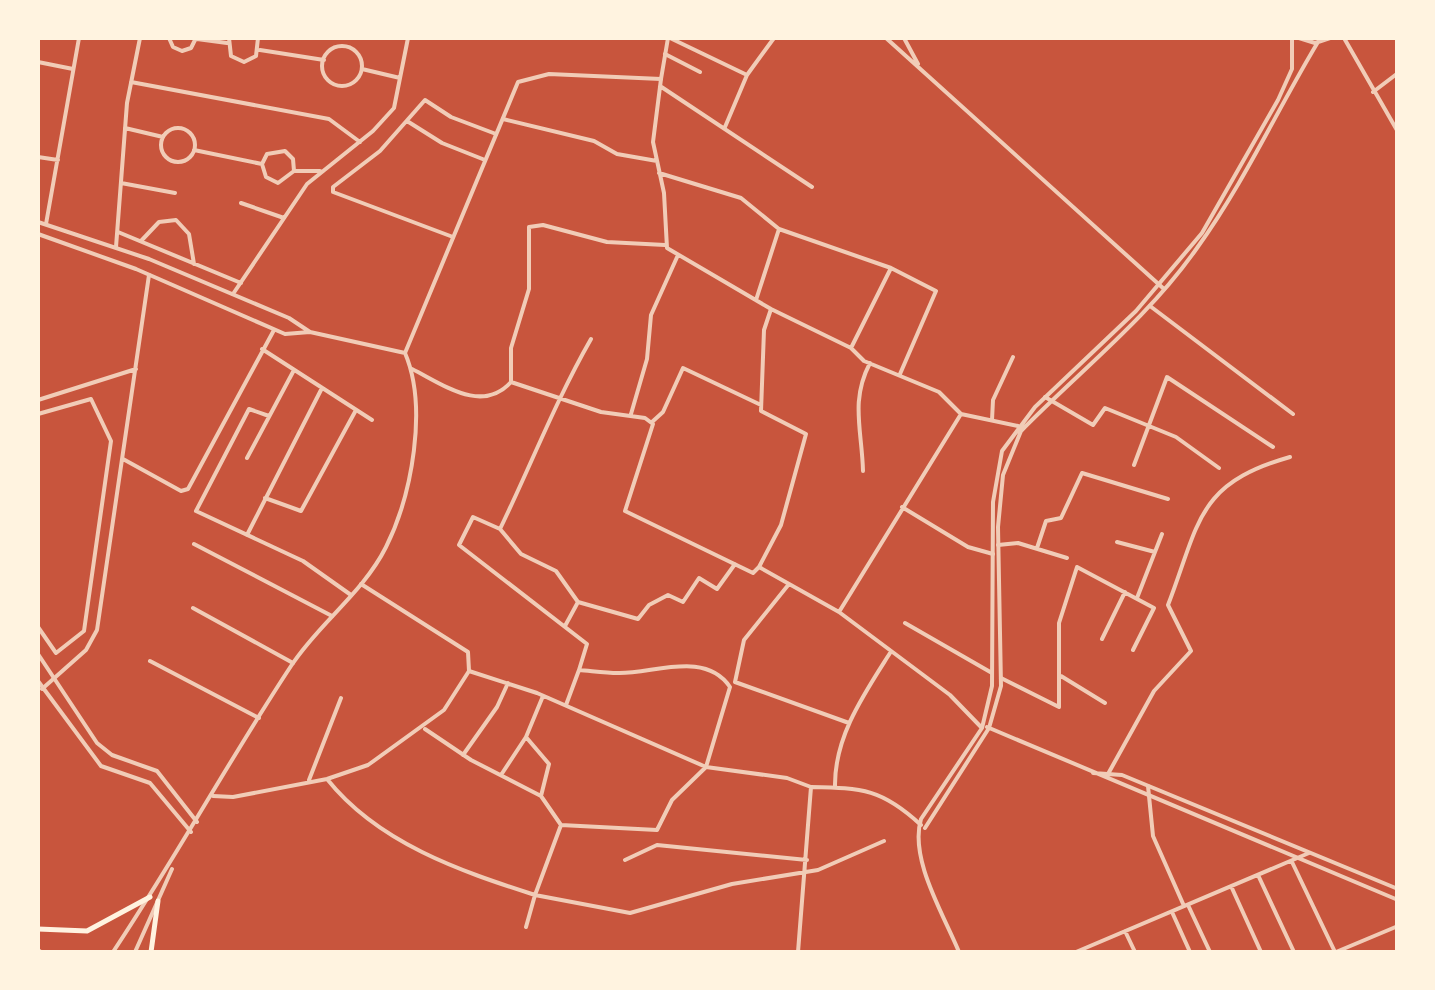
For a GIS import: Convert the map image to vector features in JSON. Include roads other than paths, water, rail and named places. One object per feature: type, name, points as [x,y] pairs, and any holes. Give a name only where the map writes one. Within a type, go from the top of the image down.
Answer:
[{"type":"main road","points":[[38,929],[87,930],[150,897]]},
{"type":"main road","points":[[151,952],[158,901]]},
{"type":"street","points":[[46,224],[79,38]]},
{"type":"street","points":[[115,261],[125,128],[140,38]]},
{"type":"street","points":[[169,38],[182,50],[196,38],[228,40],[231,56],[244,62],[260,50],[324,60]]},
{"type":"street","points":[[258,38],[260,50]]},
{"type":"street","points":[[224,310],[307,184],[360,142],[394,108],[408,38]]},
{"type":"street","points":[[664,245],[653,142],[669,38],[747,75]]},
{"type":"street","points":[[725,128],[747,75],[774,38]]},
{"type":"street","points":[[886,38],[1162,287]]},
{"type":"street","points":[[904,38],[920,68]]},
{"type":"street","points":[[959,952],[922,859],[919,824],[982,726],[992,674],[995,476],[1002,452],[1018,426],[1150,306],[1202,233],[1278,100],[1292,69],[1292,38]]},
{"type":"street","points":[[1299,38],[1318,42],[1330,38]]},
{"type":"street","points":[[1344,38],[1397,132]]},
{"type":"street","points":[[469,670],[543,696],[706,767],[787,778],[811,787],[865,788],[889,798],[925,828],[989,728],[1001,678],[998,545],[1002,475],[1009,453],[1048,400],[1162,287],[1231,198],[1318,42]]},
{"type":"street","points":[[347,46],[359,55],[362,69],[356,80],[338,85],[327,78],[324,60],[332,48],[347,46]]},
{"type":"street","points":[[665,54],[700,72]]},
{"type":"street","points":[[38,62],[73,69]]},
{"type":"street","points":[[362,69],[400,78]]},
{"type":"street","points":[[1374,92],[1398,73]]},
{"type":"street","points":[[113,952],[178,855],[293,663],[361,584],[386,548],[400,508],[413,439],[412,369],[405,353],[518,82],[549,74],[660,83],[812,187]]},
{"type":"street","points":[[132,82],[329,119],[360,142]]},
{"type":"street","points":[[453,237],[332,192],[428,100],[451,117],[496,134]]},
{"type":"street","points":[[503,118],[594,141],[617,154],[657,161]]},
{"type":"street","points":[[407,121],[442,143],[486,160]]},
{"type":"street","points":[[125,128],[163,137],[181,128],[190,134],[194,150]]},
{"type":"street","points":[[163,137],[161,148],[172,160],[182,161],[194,150]]},
{"type":"street","points":[[194,150],[262,164]]},
{"type":"street","points":[[294,171],[293,159],[284,150],[267,154],[262,164],[266,177],[278,183],[294,171],[322,172]]},
{"type":"street","points":[[38,157],[58,160]]},
{"type":"street","points":[[659,173],[741,198],[780,229],[891,268],[936,291],[900,374]]},
{"type":"street","points":[[121,184],[175,192]]},
{"type":"street","points":[[241,204],[284,218]]},
{"type":"street","points":[[141,242],[160,222],[176,220],[189,234],[194,264]]},
{"type":"street","points":[[38,222],[116,247],[290,318],[310,332]]},
{"type":"street","points":[[412,369],[462,394],[486,398],[500,394],[511,382],[510,348],[529,289],[529,228],[543,225],[606,242],[664,245],[772,309],[851,348],[870,363],[939,392],[961,414],[1018,426]]},
{"type":"street","points":[[756,300],[780,229]]},
{"type":"street","points":[[118,232],[241,283]]},
{"type":"street","points":[[38,234],[115,261],[274,330],[310,332],[405,353]]},
{"type":"street","points":[[631,414],[648,358],[651,315],[678,255]]},
{"type":"street","points":[[851,348],[891,268]]},
{"type":"street","points":[[42,688],[86,650],[97,630],[149,275]]},
{"type":"street","points":[[1150,306],[1293,414]]},
{"type":"street","points":[[761,405],[683,368],[664,412],[651,422],[649,442],[625,511],[753,573],[759,567],[781,526],[806,434],[761,411],[764,330],[772,309]]},
{"type":"street","points":[[123,459],[182,492],[188,489],[274,330]]},
{"type":"street","points":[[500,529],[538,452],[557,398],[591,339]]},
{"type":"street","points":[[262,349],[372,420]]},
{"type":"street","points":[[992,420],[993,400],[1013,357]]},
{"type":"street","points":[[862,471],[856,406],[858,385],[870,363]]},
{"type":"street","points":[[38,400],[136,369]]},
{"type":"street","points":[[247,458],[294,370]]},
{"type":"street","points":[[1134,465],[1169,377],[1274,447]]},
{"type":"street","points":[[511,382],[600,412],[631,414],[651,422]]},
{"type":"street","points":[[247,535],[322,388]]},
{"type":"street","points":[[38,414],[92,399],[111,441],[84,631],[56,653],[38,627]]},
{"type":"street","points":[[1048,400],[1094,425],[1104,408],[1176,438],[1219,468]]},
{"type":"street","points":[[269,416],[249,409],[196,508],[303,561],[351,596]]},
{"type":"street","points":[[265,498],[301,510],[356,410]]},
{"type":"street","points":[[839,612],[961,414]]},
{"type":"street","points":[[1108,774],[1154,691],[1191,651],[1168,605],[1205,510],[1232,479],[1290,457]]},
{"type":"street","points":[[1037,548],[1046,521],[1061,518],[1082,473],[1168,499]]},
{"type":"street","points":[[902,507],[968,547],[994,554]]},
{"type":"street","points":[[566,706],[587,644],[459,546],[472,517],[500,529],[520,554],[556,571],[578,602],[638,618],[649,605],[668,595],[683,602],[699,578],[717,590],[734,564]]},
{"type":"street","points":[[1137,598],[1162,534]]},
{"type":"street","points":[[1116,542],[1155,552]]},
{"type":"street","points":[[194,544],[332,616]]},
{"type":"street","points":[[998,545],[1037,548],[1067,558]]},
{"type":"street","points":[[759,567],[839,612],[950,695],[982,726],[1294,860],[1398,900]]},
{"type":"street","points":[[1001,678],[1056,709],[1061,676],[1058,623],[1073,568],[1126,592],[1154,610],[1134,650]]},
{"type":"street","points":[[213,796],[327,780],[368,765],[424,728],[459,691],[469,670],[468,652],[361,584]]},
{"type":"street","points":[[789,584],[744,640],[735,682],[849,722]]},
{"type":"street","points":[[1102,639],[1126,592]]},
{"type":"street","points":[[565,626],[578,602]]},
{"type":"street","points":[[194,608],[293,663]]},
{"type":"street","points":[[905,623],[992,674]]},
{"type":"street","points":[[835,788],[839,749],[849,722],[890,653]]},
{"type":"street","points":[[38,654],[98,743],[112,755],[157,771],[198,822]]},
{"type":"street","points":[[150,662],[259,718]]},
{"type":"street","points":[[562,825],[656,830],[672,800],[706,767],[727,702],[727,681],[697,668],[669,665],[620,674],[579,670]]},
{"type":"street","points":[[1061,676],[1104,703]]},
{"type":"street","points":[[38,681],[102,766],[150,784],[191,832]]},
{"type":"street","points":[[463,755],[498,707],[508,684]]},
{"type":"street","points":[[502,775],[526,737],[543,696]]},
{"type":"street","points":[[309,780],[341,698]]},
{"type":"street","points":[[424,728],[463,755],[541,796],[562,825]]},
{"type":"street","points":[[526,737],[549,764],[541,796]]},
{"type":"street","points":[[1088,773],[1108,774],[1148,786],[1398,889]]},
{"type":"street","points":[[327,780],[346,802],[406,843],[476,877],[535,895],[630,914],[732,884],[806,871],[884,841]]},
{"type":"street","points":[[1148,786],[1154,836],[1210,952]]},
{"type":"street","points":[[798,952],[811,787]]},
{"type":"street","points":[[526,927],[562,825]]},
{"type":"street","points":[[626,860],[657,844],[806,860]]},
{"type":"street","points":[[1076,952],[1310,853]]},
{"type":"street","points":[[135,952],[178,855]]},
{"type":"street","points":[[1294,860],[1335,952],[1398,926]]},
{"type":"street","points":[[1258,875],[1294,952]]},
{"type":"street","points":[[1231,886],[1261,952]]},
{"type":"street","points":[[1172,912],[1190,952]]},
{"type":"street","points":[[1125,932],[1135,952]]}]
